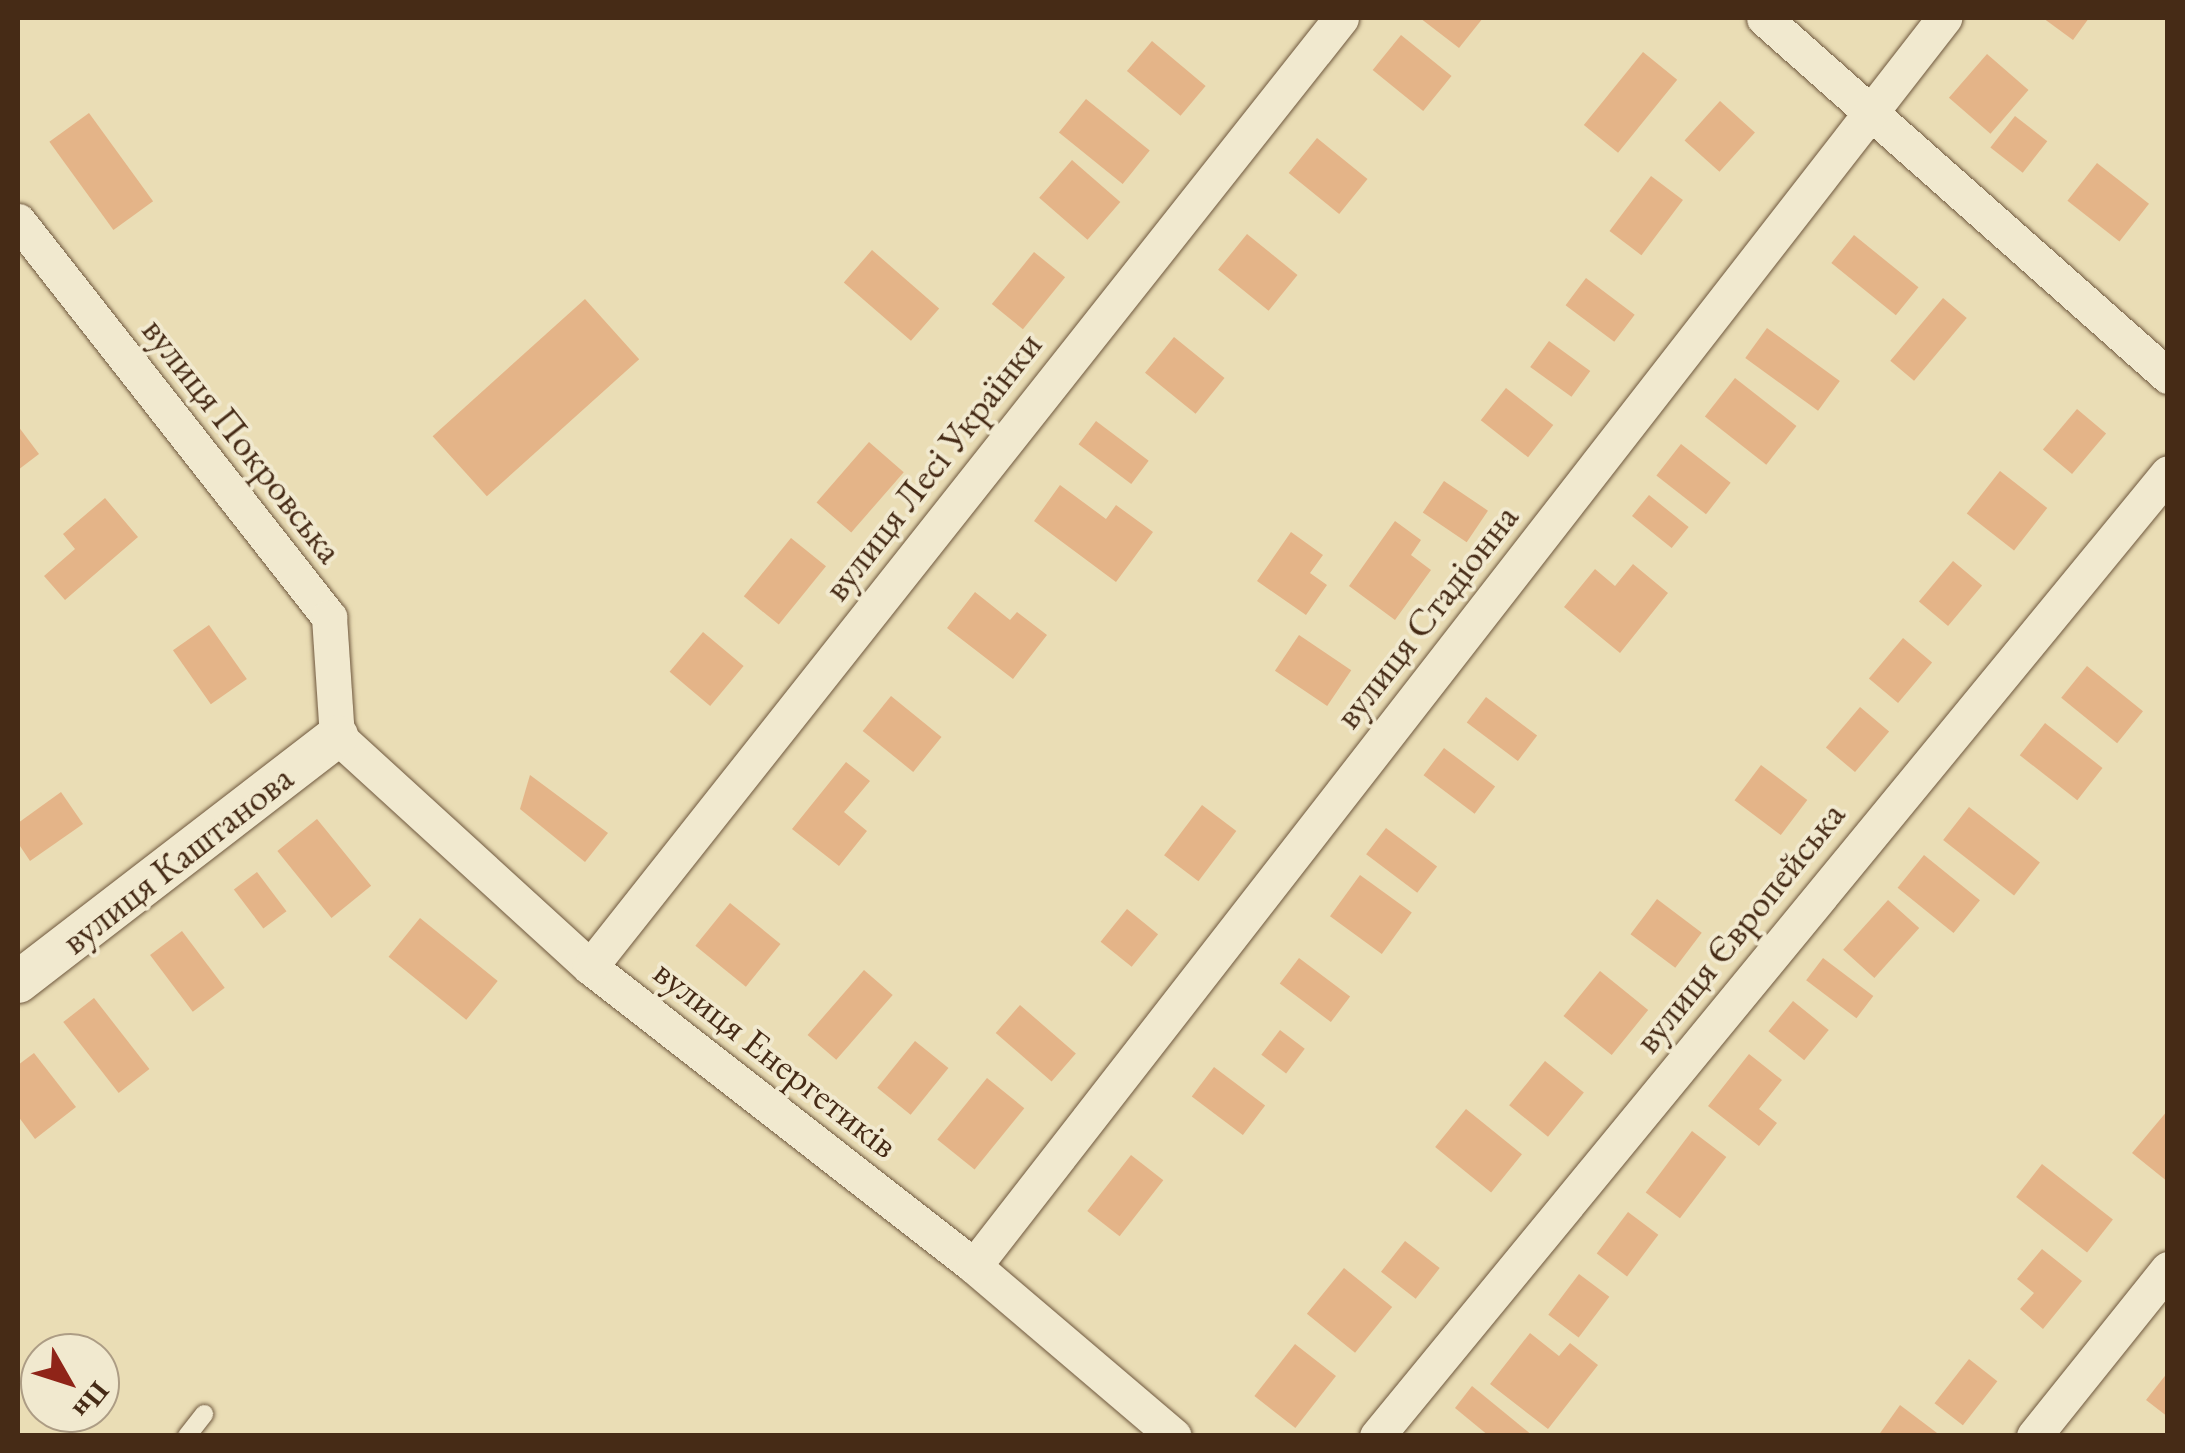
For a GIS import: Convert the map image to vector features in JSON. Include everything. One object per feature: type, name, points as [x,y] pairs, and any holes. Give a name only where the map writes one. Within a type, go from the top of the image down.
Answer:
[{"type":"street","name":"вулиця Лесі Українки","points":[[590,967],[1340,18]]},
{"type":"street","points":[[1764,18],[1874,111],[2168,376]]},
{"type":"street","name":"вулиця Стадіонна","points":[[974,1266],[1944,18]]},
{"type":"street","name":"вулиця Покровська","points":[[18,221],[329,618],[337,736]]},
{"type":"street","name":"вулиця Європейська","points":[[1377,1436],[2168,473]]},
{"type":"street","name":"вулиця Енергетиків","points":[[337,736],[590,967],[974,1266],[1174,1436]]},
{"type":"street","name":"вулиця Каштанова","points":[[18,982],[337,736]]},
{"type":"street","points":[[2034,1436],[2168,1269]]},
{"type":"lane","points":[[187,1436],[204,1414]]},
{"type":"building","points":[[1420,18],[1483,18],[1459,48]]},
{"type":"building","points":[[2043,18],[2089,18],[2073,40]]},
{"type":"building","points":[[1401,35],[1452,76],[1423,111],[1373,70]]},
{"type":"building","points":[[1152,41],[1206,86],[1181,116],[1127,71]]},
{"type":"building","points":[[1643,52],[1677,80],[1618,153],[1584,125]]},
{"type":"building","points":[[1987,54],[2029,90],[1990,134],[1949,98]]},
{"type":"building","points":[[1086,99],[1150,151],[1123,184],[1059,132]]},
{"type":"building","points":[[1720,101],[1755,132],[1719,172],[1685,140]]},
{"type":"building","points":[[89,113],[153,201],[113,230],[49,142]]},
{"type":"building","points":[[2015,116],[2047,141],[2023,173],[1990,148]]},
{"type":"building","points":[[1317,138],[1368,179],[1339,214],[1289,173]]},
{"type":"building","points":[[1072,160],[1120,202],[1087,240],[1039,198]]},
{"type":"building","points":[[2097,163],[2149,204],[2119,241],[2067,201]]},
{"type":"building","points":[[1651,176],[1683,200],[1641,255],[1609,231]]},
{"type":"building","points":[[1247,234],[1298,275],[1269,311],[1218,270]]},
{"type":"building","points":[[1854,235],[1919,287],[1896,315],[1831,263]]},
{"type":"building","points":[[872,250],[939,308],[911,341],[844,282]]},
{"type":"building","points":[[1034,252],[1065,277],[1023,329],[992,304]]},
{"type":"building","points":[[1586,278],[1635,315],[1614,342],[1566,305]]},
{"type":"building","points":[[1943,298],[1967,318],[1914,381],[1890,361]]},
{"type":"building","points":[[585,299],[639,359],[487,496],[433,436]]},
{"type":"building","points":[[1767,328],[1840,381],[1818,411],[1745,358]]},
{"type":"building","points":[[1174,337],[1225,378],[1196,414],[1145,373]]},
{"type":"building","points":[[1549,341],[1590,371],[1571,397],[1530,367]]},
{"type":"building","points":[[1735,378],[1796,426],[1766,465],[1705,417]]},
{"type":"building","points":[[1506,388],[1553,425],[1528,457],[1481,420]]},
{"type":"building","points":[[2077,409],[2106,433],[2072,474],[2043,450]]},
{"type":"building","points":[[1096,421],[1149,461],[1131,484],[1079,444]]},
{"type":"building","points":[[18,426],[39,454],[18,470]]},
{"type":"building","points":[[869,442],[904,472],[851,533],[817,502]]},
{"type":"building","points":[[1681,444],[1731,483],[1706,514],[1656,476]]},
{"type":"building","points":[[2000,471],[2047,508],[2014,550],[1967,514]]},
{"type":"building","points":[[1444,481],[1488,511],[1467,542],[1423,513]]},
{"type":"building","points":[[1060,485],[1106,519],[1116,505],[1153,532],[1116,582],[1034,521]]},
{"type":"building","points":[[1649,495],[1689,527],[1672,548],[1632,516]]},
{"type":"building","points":[[105,498],[138,537],[65,600],[44,576],[75,549],[63,534]]},
{"type":"building","points":[[1395,521],[1421,540],[1411,555],[1431,570],[1395,620],[1349,586]]},
{"type":"building","points":[[1291,532],[1323,555],[1310,573],[1327,585],[1306,615],[1257,581]]},
{"type":"building","points":[[791,538],[826,566],[779,625],[744,596]]},
{"type":"building","points":[[1953,561],[1982,585],[1948,626],[1919,602]]},
{"type":"building","points":[[1633,564],[1668,593],[1620,653],[1564,607],[1595,569],[1615,586]]},
{"type":"building","points":[[975,592],[1010,620],[1017,612],[1047,635],[1013,679],[947,628]]},
{"type":"building","points":[[209,625],[247,679],[211,704],[173,650]]},
{"type":"building","points":[[703,632],[744,666],[710,706],[670,672]]},
{"type":"building","points":[[1299,635],[1351,670],[1327,706],[1275,671]]},
{"type":"building","points":[[1903,638],[1932,662],[1898,703],[1869,679]]},
{"type":"building","points":[[2087,666],[2143,711],[2117,743],[2061,698]]},
{"type":"building","points":[[891,696],[942,737],[913,772],[863,731]]},
{"type":"building","points":[[1486,697],[1537,736],[1518,761],[1467,723]]},
{"type":"building","points":[[1860,707],[1889,731],[1855,772],[1826,748]]},
{"type":"building","points":[[2045,723],[2103,768],[2077,800],[2020,755]]},
{"type":"building","points":[[1444,748],[1495,787],[1475,814],[1424,775]]},
{"type":"building","points":[[846,762],[870,781],[844,812],[867,831],[839,866],[792,829]]},
{"type":"building","points":[[1761,765],[1807,800],[1781,835],[1735,800]]},
{"type":"building","points":[[530,775],[608,833],[585,862],[520,809]]},
{"type":"building","points":[[61,792],[83,824],[30,861],[18,843],[18,823]]},
{"type":"building","points":[[1202,805],[1236,831],[1198,881],[1164,855]]},
{"type":"building","points":[[1969,807],[2040,862],[2014,896],[1943,840]]},
{"type":"building","points":[[317,819],[371,886],[331,918],[277,851]]},
{"type":"building","points":[[1386,828],[1437,867],[1417,893],[1366,854]]},
{"type":"building","points":[[1924,855],[1980,900],[1954,933],[1898,888]]},
{"type":"building","points":[[257,872],[286,911],[263,929],[234,889]]},
{"type":"building","points":[[1360,875],[1412,913],[1382,954],[1330,916]]},
{"type":"building","points":[[1657,899],[1702,933],[1675,968],[1631,934]]},
{"type":"building","points":[[1888,900],[1919,928],[1874,978],[1843,950]]},
{"type":"building","points":[[730,903],[781,944],[746,987],[695,946]]},
{"type":"building","points":[[1127,909],[1158,934],[1132,967],[1101,942]]},
{"type":"building","points":[[420,918],[498,981],[466,1020],[389,957]]},
{"type":"building","points":[[182,931],[225,988],[193,1012],[150,955]]},
{"type":"building","points":[[1299,958],[1350,997],[1331,1022],[1280,984]]},
{"type":"building","points":[[1823,958],[1873,996],[1856,1018],[1806,980]]},
{"type":"building","points":[[864,970],[893,995],[836,1060],[808,1035]]},
{"type":"building","points":[[1600,971],[1648,1010],[1612,1055],[1563,1016]]},
{"type":"building","points":[[94,998],[149,1069],[119,1093],[63,1022]]},
{"type":"building","points":[[1793,1001],[1829,1030],[1804,1060],[1768,1031]]},
{"type":"building","points":[[1020,1005],[1076,1054],[1052,1081],[996,1033]]},
{"type":"building","points":[[1280,1030],[1305,1049],[1286,1073],[1261,1055]]},
{"type":"building","points":[[915,1041],[948,1068],[911,1115],[877,1088]]},
{"type":"building","points":[[34,1053],[76,1107],[35,1139],[18,1116],[18,1065]]},
{"type":"building","points":[[1749,1054],[1782,1080],[1759,1109],[1777,1123],[1759,1146],[1708,1106]]},
{"type":"building","points":[[1545,1061],[1584,1092],[1548,1137],[1509,1105]]},
{"type":"building","points":[[1214,1067],[1265,1106],[1243,1135],[1192,1097]]},
{"type":"building","points":[[987,1078],[1024,1108],[975,1170],[937,1139]]},
{"type":"building","points":[[1466,1109],[1522,1154],[1491,1192],[1435,1147]]},
{"type":"building","points":[[2168,1110],[2168,1182],[2132,1153]]},
{"type":"building","points":[[1692,1131],[1726,1157],[1680,1218],[1646,1192]]},
{"type":"building","points":[[1131,1155],[1163,1180],[1120,1236],[1087,1211]]},
{"type":"building","points":[[2042,1164],[2113,1219],[2087,1253],[2016,1197]]},
{"type":"building","points":[[1628,1212],[1658,1235],[1627,1276],[1597,1254]]},
{"type":"building","points":[[1405,1241],[1440,1268],[1416,1299],[1381,1272]]},
{"type":"building","points":[[2042,1249],[2082,1281],[2043,1329],[2020,1309],[2034,1293],[2017,1279]]},
{"type":"building","points":[[1344,1268],[1392,1307],[1355,1353],[1307,1314]]},
{"type":"building","points":[[1579,1274],[1609,1297],[1579,1338],[1548,1315]]},
{"type":"building","points":[[1530,1333],[1559,1356],[1570,1343],[1598,1365],[1548,1429],[1490,1384]]},
{"type":"building","points":[[1295,1344],[1336,1376],[1295,1428],[1254,1396]]},
{"type":"building","points":[[1969,1359],[1997,1381],[1963,1425],[1935,1403]]},
{"type":"building","points":[[2168,1372],[2168,1417],[2146,1400]]},
{"type":"building","points":[[1472,1386],[1533,1436],[1489,1436],[1455,1408]]},
{"type":"building","points":[[1900,1405],[1941,1436],[1878,1436]]}]
